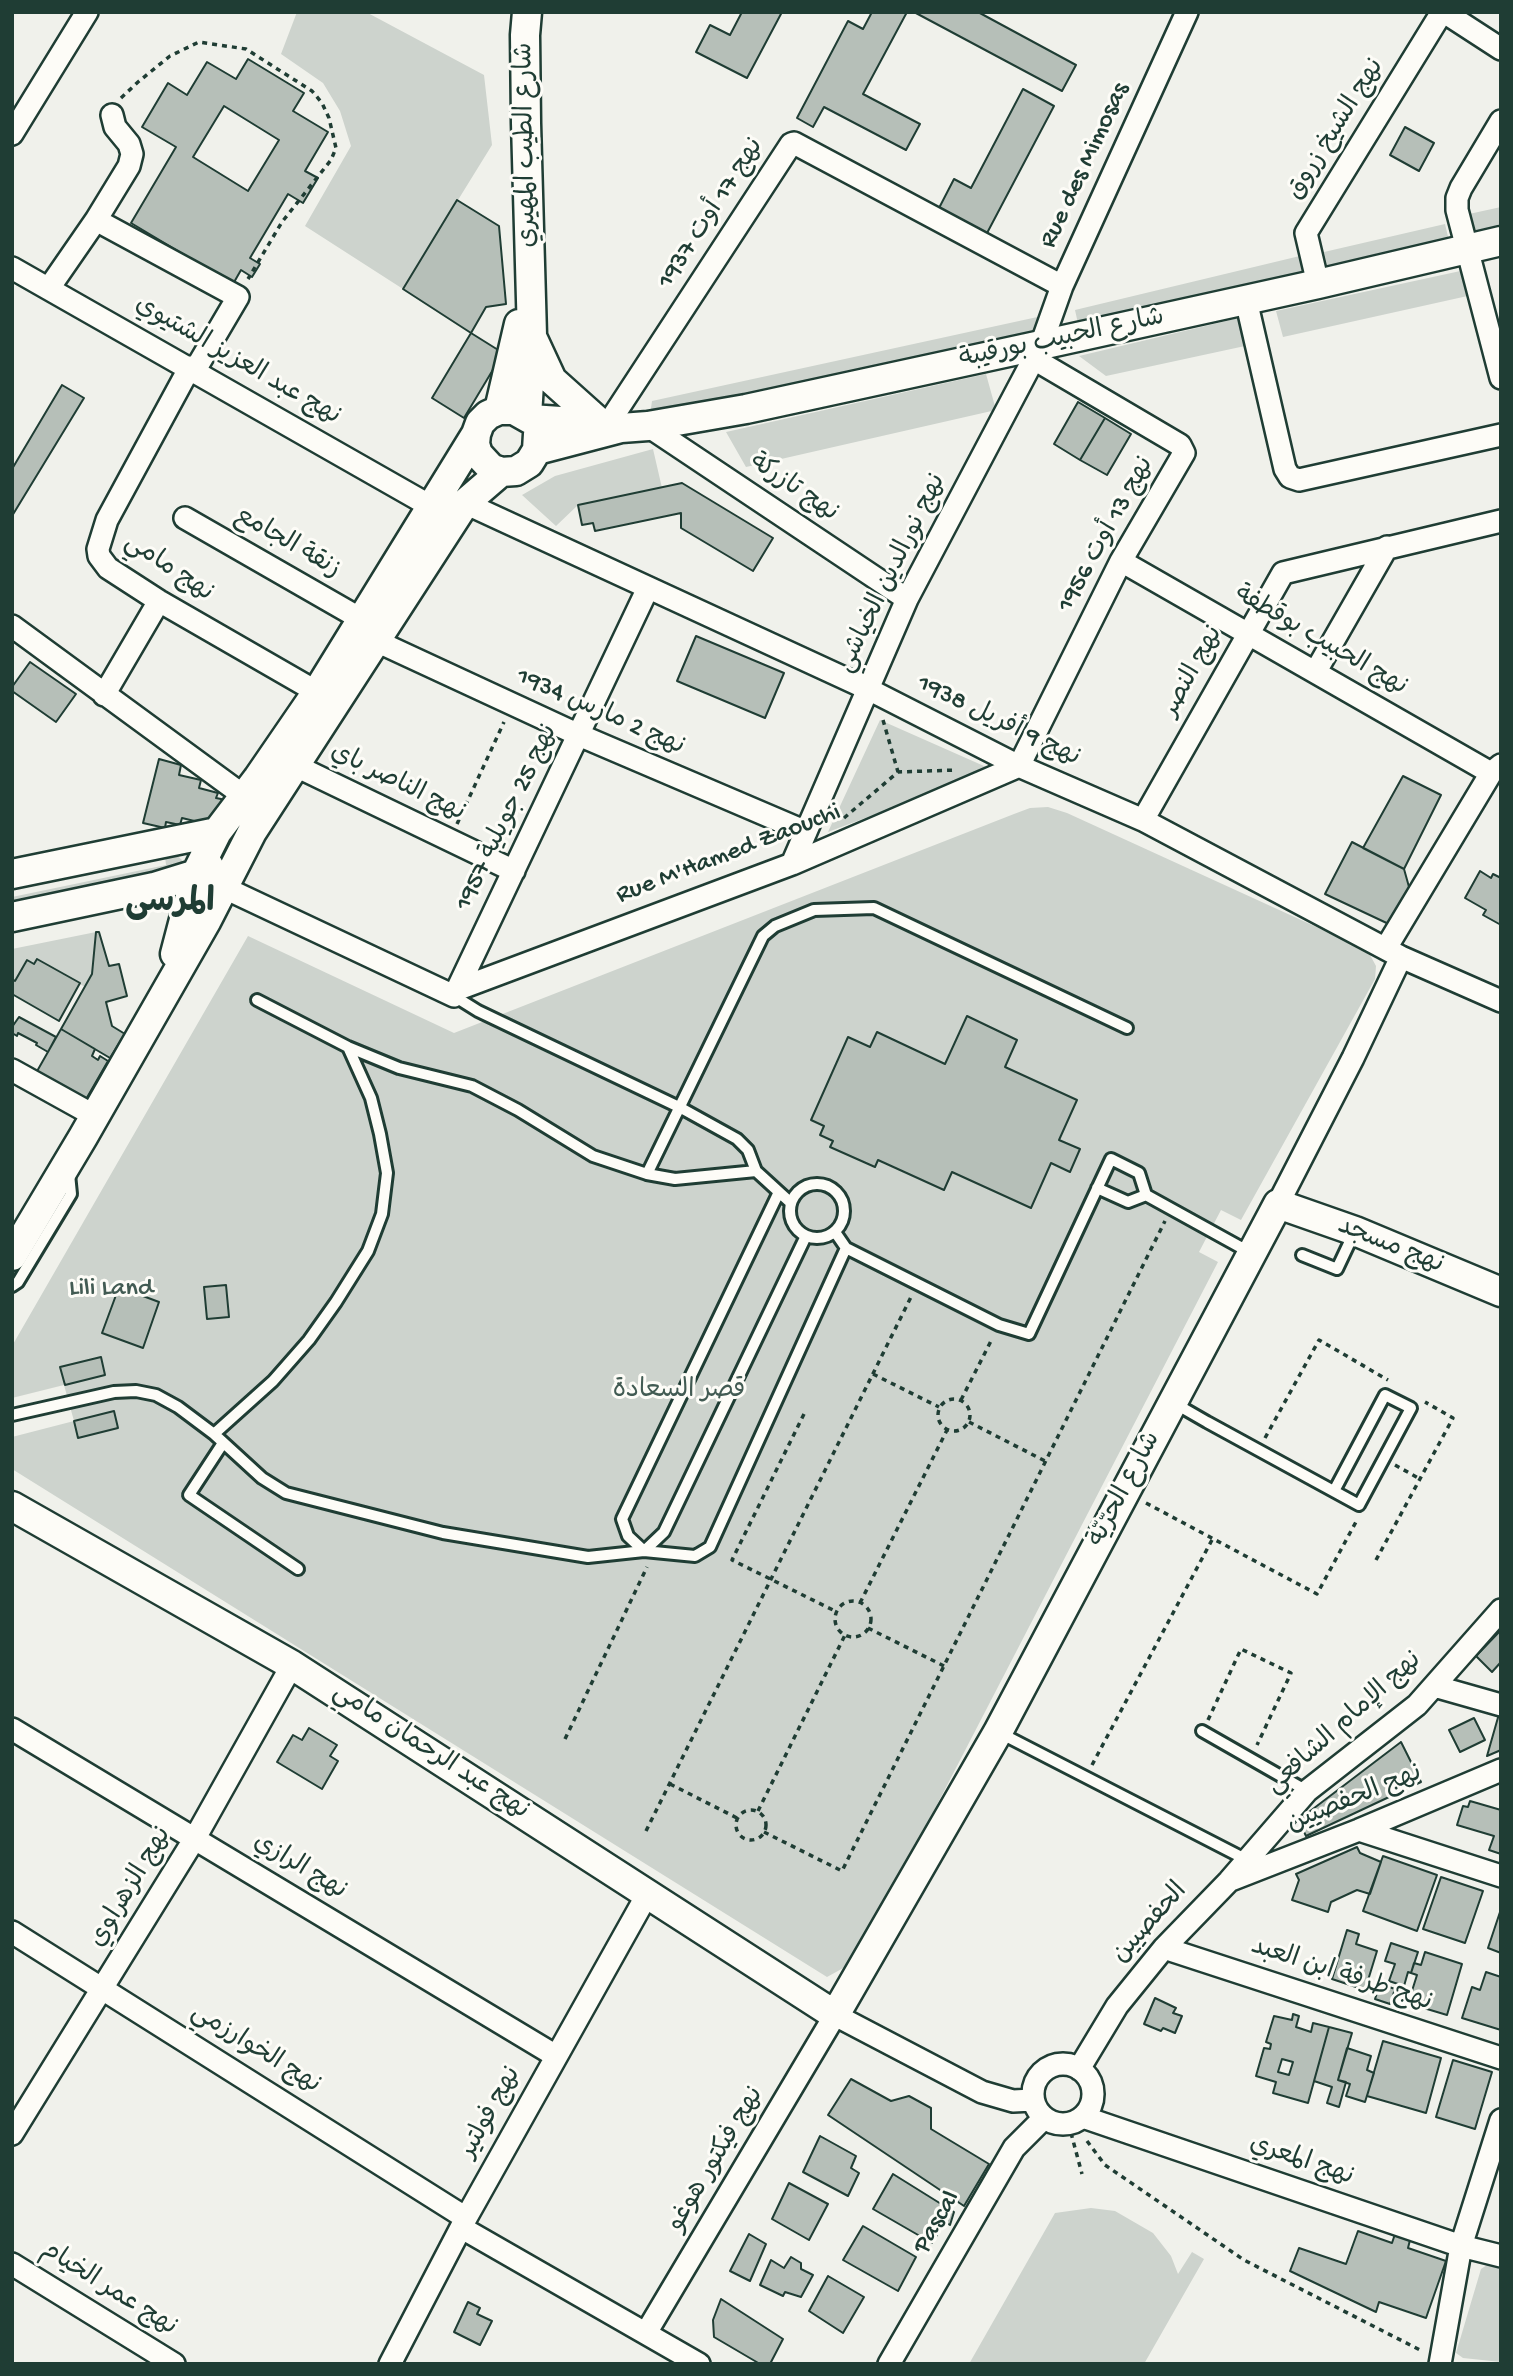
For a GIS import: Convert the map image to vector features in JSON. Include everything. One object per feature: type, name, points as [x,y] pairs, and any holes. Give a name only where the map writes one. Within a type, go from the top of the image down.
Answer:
[{"type":"main road","name":"شارع الطيب المهيري","points":[[527,12],[526,123],[531,277],[529,418]]},
{"type":"main road","name":"شارع الحبيب بورقيبة","points":[[617,427],[746,409],[1037,352],[1501,241]]},
{"type":"main road","name":"شارع الطيب المهيري","points":[[499,410],[531,277]]},
{"type":"main road","points":[[531,335],[552,380],[617,427]]},
{"type":"main road","points":[[12,1256],[207,919],[252,832],[294,765],[432,506],[480,423],[499,410],[513,410],[529,418],[617,427]]},
{"type":"main road","points":[[476,434],[478,454],[491,468],[501,472],[516,471],[529,463],[537,450],[538,434],[529,418]]},
{"type":"main road","points":[[537,450],[617,427]]},
{"type":"main road","points":[[167,987],[196,874],[217,832],[317,692],[465,503],[501,472]]},
{"type":"main road","points":[[16,869],[181,841],[217,832]]},
{"type":"main road","points":[[12,917],[154,887],[196,874],[220,860],[252,832]]},
{"type":"main road","points":[[181,841],[206,896],[207,919]]},
{"type":"main road","name":"نهج مسجد","points":[[1278,1204],[1355,1231],[1501,1292]]},
{"type":"main road","name":"شارع الحرّيّة","points":[[835,2015],[998,1732],[1278,1204]]},
{"type":"main road","name":"نهج عبد الرحمان مامي","points":[[13,1506],[292,1665],[835,2015]]},
{"type":"street","points":[[12,134],[87,12]]},
{"type":"street","name":"Rue des Mimosas","points":[[1037,352],[1062,286],[1187,12]]},
{"type":"street","name":"نهج الشيخ زروق","points":[[1318,284],[1306,233],[1443,12],[1501,49]]},
{"type":"street","points":[[49,288],[129,166],[132,154],[129,144],[115,127],[112,115]]},
{"type":"street","points":[[1501,121],[1457,198],[1457,211],[1501,378]]},
{"type":"street","name":"نهج 17 أوت 1937","points":[[617,427],[783,156],[794,143],[1062,286]]},
{"type":"street","points":[[96,220],[237,298],[192,369]]},
{"type":"street","name":"نهج عبد العزيز الشتيوي","points":[[12,268],[432,506]]},
{"type":"street","points":[[1246,300],[1285,469],[1290,477],[1299,480],[1501,435]]},
{"type":"street","name":"نهج 13 أوت 1956","points":[[1019,766],[1121,561],[1184,453],[1183,448],[1037,352]]},
{"type":"street","name":"نهج نورالدين الخياشي","points":[[792,864],[875,693],[907,599],[1037,352]]},
{"type":"street","name":"نهج مامي","points":[[192,369],[107,520],[98,549],[99,556],[108,568],[159,601],[317,692]]},
{"type":"street","name":"نهج تازركة","points":[[617,427],[907,599]]},
{"type":"street","name":"نهج 9 أفريل 1938","points":[[465,503],[875,693],[1019,766],[1143,820],[1393,953],[1501,1001]]},
{"type":"street","name":"زنقة الجامع","points":[[185,518],[368,629]]},
{"type":"street","name":"نهج النصر","points":[[1143,820],[1283,573],[1501,521]]},
{"type":"street","points":[[1316,671],[1387,547]]},
{"type":"street","name":"نهج الحبيب بوقطفة","points":[[1121,561],[1496,769]]},
{"type":"street","name":"نهج 25 جويلية 1957","points":[[455,993],[648,589]]},
{"type":"street","points":[[104,695],[159,601]]},
{"type":"street","points":[[12,626],[244,796]]},
{"type":"street","name":"نهج 2 مارس 1934","points":[[368,629],[512,705],[806,832]]},
{"type":"street","name":"نهج الناصر باي","points":[[294,765],[514,871]]},
{"type":"street","name":"Rue M'Hamed Zaouchi","points":[[455,993],[792,864],[1019,766]]},
{"type":"street","name":"شارع الحرّيّة","points":[[1278,1204],[1353,1058],[1393,953],[1496,769]]},
{"type":"street","points":[[196,874],[455,993]]},
{"type":"street","points":[[12,1070],[95,1116]]},
{"type":"street","name":"نهج الإمام الشافعي","points":[[1229,1881],[1307,1791],[1417,1705],[1501,1610]]},
{"type":"street","name":"نهج الزهراوي","points":[[12,2134],[195,1838],[292,1665]]},
{"type":"street","points":[[1434,1686],[1501,1705]]},
{"type":"street","name":"نهج الرازي","points":[[12,1728],[556,2056]]},
{"type":"street","name":"نهج الحفصيين","points":[[1229,1881],[1501,1770]]},
{"type":"street","points":[[1359,1830],[1501,1876]]},
{"type":"street","name":"الحفصيين","points":[[1079,2069],[1117,2006],[1164,1948],[1229,1881]]},
{"type":"street","name":"نهج فولتير","points":[[390,2364],[464,2223],[648,1893]]},
{"type":"street","name":"نهج الخوارزمي","points":[[12,1932],[104,1988],[464,2223],[699,2364]]},
{"type":"street","name":"نهج طرفة ابن العبد","points":[[1164,1948],[1501,2058]]},
{"type":"street","points":[[835,2015],[982,2092],[1038,2109],[1057,2124],[1075,2121],[1092,2101],[1092,2089],[1087,2078],[1079,2069],[1069,2065],[1046,2069],[1033,2088],[1038,2109]]},
{"type":"street","name":"نهج فيكتور هوغو","points":[[646,2333],[835,2015]]},
{"type":"street","name":"Pascal","points":[[889,2364],[1038,2109]]},
{"type":"street","points":[[1440,2362],[1461,2246],[1501,2120]]},
{"type":"street","name":"نهج المعري","points":[[1075,2121],[1461,2246],[1501,2256]]},
{"type":"street","name":"نهج عمر الخيام","points":[[12,2264],[174,2364]]},
{"type":"lane","points":[[647,1174],[763,936],[775,926],[814,910],[874,908],[1127,1028]]},
{"type":"lane","points":[[455,993],[478,1012],[681,1108],[737,1139],[748,1150],[756,1171],[791,1203]]},
{"type":"lane","points":[[257,1000],[348,1047],[399,1068],[472,1086],[518,1110],[593,1156],[647,1174],[675,1179],[756,1171]]},
{"type":"lane","points":[[214,1434],[273,1381],[309,1340],[368,1251],[382,1214],[387,1173],[380,1134],[371,1098],[348,1047]]},
{"type":"lane","points":[[835,1232],[846,1248],[999,1325],[1029,1334],[1111,1159],[1139,1173],[1146,1195],[1251,1253]]},
{"type":"lane","points":[[12,1286],[18,1282],[71,1195],[68,1163]]},
{"type":"lane","points":[[811,1184],[826,1185],[839,1194],[844,1214],[835,1232],[819,1238],[806,1236],[792,1221],[791,1203],[799,1190],[811,1184]]},
{"type":"lane","points":[[1097,1188],[1128,1202],[1146,1195]]},
{"type":"lane","points":[[644,1551],[628,1536],[622,1520],[779,1192]]},
{"type":"lane","points":[[1301,1255],[1337,1269],[1355,1231]]},
{"type":"lane","points":[[644,1551],[664,1532],[806,1236]]},
{"type":"lane","points":[[12,1415],[114,1392],[136,1391],[156,1395],[178,1407],[214,1434],[262,1478],[286,1493],[443,1533],[588,1557],[644,1551],[695,1556],[710,1547],[846,1248]]},
{"type":"lane","points":[[1172,1402],[1359,1505],[1411,1408],[1385,1395],[1334,1491]]},
{"type":"lane","points":[[223,1443],[189,1495],[298,1569]]},
{"type":"lane","points":[[1202,1731],[1307,1791]]},
{"type":"lane","points":[[998,1732],[1247,1860]]},
{"type":"path","points":[[112,115],[116,104],[153,68],[199,42],[246,49],[312,91],[322,103],[329,118],[336,148],[331,160],[282,222],[237,298]]},
{"type":"path","points":[[875,693],[898,772]]},
{"type":"path","points":[[449,841],[512,705]]},
{"type":"path","points":[[806,832],[828,832],[898,772],[959,769]]},
{"type":"path","points":[[764,1832],[842,1871],[1171,1210]]},
{"type":"path","points":[[646,1831],[919,1283]]},
{"type":"path","points":[[961,1400],[999,1325]]},
{"type":"path","points":[[873,1374],[939,1407]]},
{"type":"path","points":[[949,1399],[961,1400],[970,1410],[969,1422],[959,1430],[947,1430],[938,1420],[939,1407],[949,1399]]},
{"type":"path","points":[[804,1414],[732,1560],[836,1612]]},
{"type":"path","points":[[969,1422],[1046,1461]]},
{"type":"path","points":[[860,1603],[947,1430]]},
{"type":"path","points":[[1384,1459],[1420,1479]]},
{"type":"path","points":[[1146,1503],[1317,1594],[1360,1512],[1359,1505]]},
{"type":"path","points":[[1086,1777],[1213,1538]]},
{"type":"path","points":[[565,1739],[648,1567],[644,1551]]},
{"type":"path","points":[[847,1602],[860,1603],[870,1614],[868,1628],[858,1636],[845,1635],[836,1625],[836,1612],[847,1602]]},
{"type":"path","points":[[868,1628],[944,1666]]},
{"type":"path","points":[[758,1811],[845,1635]]},
{"type":"path","points":[[1202,1731],[1241,1650],[1291,1673],[1251,1759]]},
{"type":"path","points":[[669,1784],[737,1818]]},
{"type":"path","points":[[746,1810],[758,1811],[766,1820],[764,1832],[755,1840],[744,1839],[736,1830],[737,1818],[746,1810]]},
{"type":"path","points":[[1075,2121],[1082,2175]]},
{"type":"path","points":[[1075,2121],[1105,2165],[1244,2260],[1440,2362]]},
{"type":"green space","points":[[297,12],[366,12],[484,75],[492,145],[403,289],[305,226],[351,146],[340,111],[323,83],[281,54]]},
{"type":"green space","points":[[1501,207],[1501,228],[1472,234],[1469,214]]},
{"type":"green space","points":[[1445,224],[1449,241],[1328,269],[1324,252]]},
{"type":"green space","points":[[1304,255],[1308,274],[1079,328],[1075,310]]},
{"type":"green space","points":[[1465,270],[1472,295],[1283,337],[1276,311]]},
{"type":"green space","points":[[1042,316],[1035,338],[649,422],[652,401]]},
{"type":"green space","points":[[1239,318],[1245,346],[1106,376],[1079,356]]},
{"type":"green space","points":[[986,374],[996,410],[746,467],[726,432]]},
{"type":"green space","points":[[653,449],[662,488],[578,505],[556,526],[522,495],[555,476]]},
{"type":"green space","points":[[880,720],[993,770],[828,832]]},
{"type":"green space","name":"قصر السعادة","points":[[1048,807],[1067,813],[1358,946],[1369,953],[1376,966],[1375,979],[1241,1220],[1221,1210],[1199,1252],[1218,1262],[856,1961],[827,1977],[12,1469],[12,1437],[74,1421],[64,1385],[12,1398],[12,1346],[248,936],[454,1033],[1014,814],[1030,808]]},
{"type":"green space","points":[[175,854],[182,860],[180,870],[12,908],[12,897],[166,865],[165,856]]},
{"type":"green space","points":[[96,932],[92,974],[85,987],[37,959],[34,964],[26,960],[15,981],[12,979],[12,949]]},
{"type":"green space","points":[[1091,2208],[1115,2211],[1153,2233],[1171,2256],[1178,2274],[1192,2252],[1204,2259],[1144,2364],[969,2364],[1055,2213]]},
{"type":"green space","points":[[1493,2261],[1501,2263],[1501,2362],[1463,2358],[1456,2353],[1481,2269]]},
{"type":"building","points":[[742,12],[782,12],[747,78],[696,52],[710,25],[730,35]]},
{"type":"building","points":[[872,12],[907,12],[863,94],[920,124],[906,150],[824,107],[813,127],[797,118],[848,21],[863,29]]},
{"type":"building","points":[[914,12],[978,12],[1076,65],[1062,91]]},
{"type":"building","points":[[248,59],[304,93],[293,111],[328,132],[305,171],[318,178],[303,203],[288,194],[250,258],[260,264],[252,277],[241,270],[233,284],[131,223],[176,147],[142,127],[168,83],[187,95],[207,62],[236,79]],"holes":[[[224,106],[279,140],[248,191],[193,157]]]},
{"type":"building","points":[[1023,89],[1054,106],[986,235],[938,210],[954,179],[971,188]]},
{"type":"building","points":[[1405,127],[1434,143],[1419,171],[1390,155]]},
{"type":"building","points":[[457,200],[499,226],[506,304],[486,307],[471,333],[403,289]]},
{"type":"building","points":[[471,333],[503,353],[464,418],[432,398]]},
{"type":"building","points":[[62,385],[84,398],[12,516],[12,469]]},
{"type":"building","points":[[1078,402],[1105,418],[1080,460],[1054,444]]},
{"type":"building","points":[[1105,418],[1131,434],[1107,475],[1080,460]]},
{"type":"building","points":[[682,483],[773,538],[753,571],[681,528],[681,513],[595,531],[593,523],[582,525],[578,505]]},
{"type":"building","points":[[696,636],[784,673],[765,718],[677,681]]},
{"type":"building","points":[[30,662],[76,694],[56,722],[12,691],[12,687]]},
{"type":"building","points":[[159,759],[181,765],[179,775],[201,780],[199,788],[218,793],[216,798],[226,800],[219,827],[182,818],[180,825],[166,822],[165,828],[143,823]]},
{"type":"building","points":[[1403,776],[1441,795],[1404,869],[1363,848]]},
{"type":"building","points":[[1352,842],[1404,869],[1411,894],[1393,926],[1325,894]]},
{"type":"building","points":[[1480,871],[1491,878],[1493,874],[1501,878],[1501,925],[1483,915],[1486,910],[1465,898]]},
{"type":"building","points":[[96,932],[99,932],[109,966],[119,964],[127,996],[106,1002],[112,1026],[125,1034],[110,1058],[61,1029],[92,974]]},
{"type":"building","points":[[37,959],[80,983],[59,1021],[12,994],[12,979],[15,981],[27,960],[34,964]]},
{"type":"building","points":[[967,1016],[1017,1040],[1005,1067],[1077,1100],[1059,1140],[1080,1149],[1070,1172],[1051,1163],[1031,1208],[952,1172],[944,1190],[878,1160],[875,1167],[830,1147],[833,1141],[820,1135],[824,1126],[811,1120],[848,1037],[870,1047],[877,1032],[945,1064]]},
{"type":"building","points":[[19,1017],[56,1037],[48,1052],[36,1045],[37,1043],[18,1033],[17,1036],[12,1033],[12,1027]]},
{"type":"building","points":[[61,1029],[95,1049],[92,1056],[98,1060],[100,1056],[108,1061],[85,1101],[36,1073]]},
{"type":"building","points":[[226,1285],[229,1317],[207,1319],[204,1287]]},
{"type":"building","points":[[119,1287],[159,1302],[143,1348],[102,1333]]},
{"type":"building","points":[[101,1357],[105,1375],[65,1385],[60,1367]]},
{"type":"building","points":[[114,1411],[118,1428],[78,1438],[74,1421]]},
{"type":"building","points":[[1501,1630],[1501,1662],[1492,1672],[1476,1656]]},
{"type":"building","points":[[1499,1714],[1501,1750],[1487,1756]]},
{"type":"building","points":[[1474,1718],[1485,1740],[1460,1752],[1449,1730]]},
{"type":"building","points":[[309,1728],[337,1745],[330,1756],[338,1761],[322,1789],[277,1762],[293,1735],[302,1740]]},
{"type":"building","points":[[1401,1742],[1421,1782],[1306,1836],[1302,1828],[1305,1815]]},
{"type":"building","points":[[1470,1801],[1501,1810],[1501,1854],[1489,1850],[1494,1836],[1457,1825],[1463,1806],[1468,1807]]},
{"type":"building","points":[[1357,1847],[1360,1853],[1381,1862],[1370,1894],[1357,1890],[1331,1902],[1328,1912],[1292,1900],[1299,1880],[1296,1874]]},
{"type":"building","points":[[1383,1856],[1437,1875],[1417,1931],[1363,1911]]},
{"type":"building","points":[[1441,1877],[1483,1891],[1465,1943],[1423,1929]]},
{"type":"building","points":[[1501,1909],[1501,1953],[1488,1948]]},
{"type":"building","points":[[1347,1930],[1359,1934],[1356,1944],[1377,1951],[1365,1990],[1332,1979]]},
{"type":"building","points":[[1391,1943],[1418,1952],[1404,1986],[1389,1981],[1395,1964],[1385,1961]]},
{"type":"building","points":[[1425,1952],[1462,1964],[1447,2015],[1417,2006],[1420,1997],[1411,1994],[1417,1975],[1411,1973],[1414,1963],[1421,1965]]},
{"type":"building","points":[[1486,1972],[1501,1977],[1501,2030],[1462,2018],[1472,1987],[1480,1990]]},
{"type":"building","points":[[1380,1984],[1395,1989],[1390,2004],[1375,1999]]},
{"type":"building","points":[[1155,1998],[1176,2008],[1173,2013],[1182,2016],[1175,2033],[1144,2024]]},
{"type":"building","points":[[1293,2014],[1299,2016],[1296,2027],[1311,2032],[1313,2023],[1329,2027],[1308,2103],[1273,2093],[1276,2082],[1256,2076],[1264,2048],[1270,2049],[1271,2044],[1266,2042],[1274,2016],[1292,2020]],"holes":[[[1282,2059],[1293,2062],[1289,2075],[1278,2072]]]},
{"type":"building","points":[[1329,2027],[1352,2033],[1338,2080],[1346,2082],[1339,2107],[1327,2103],[1332,2087],[1314,2081]]},
{"type":"building","points":[[1383,2041],[1441,2058],[1426,2113],[1367,2096]]},
{"type":"building","points":[[1347,2048],[1371,2056],[1367,2070],[1374,2073],[1365,2102],[1346,2096],[1350,2084],[1338,2080]]},
{"type":"building","points":[[1453,2060],[1492,2072],[1475,2129],[1436,2117]]},
{"type":"building","points":[[851,2079],[891,2101],[909,2096],[931,2108],[931,2129],[989,2164],[964,2206],[828,2115]]},
{"type":"building","points":[[820,2136],[856,2156],[851,2168],[859,2173],[848,2196],[803,2172]]},
{"type":"building","points":[[893,2174],[954,2212],[950,2225],[945,2222],[932,2243],[873,2209]]},
{"type":"building","points":[[789,2183],[828,2204],[809,2240],[772,2219]]},
{"type":"building","points":[[863,2226],[916,2257],[898,2291],[843,2260]]},
{"type":"building","points":[[1358,2231],[1392,2243],[1396,2231],[1411,2236],[1408,2248],[1446,2261],[1426,2318],[1379,2302],[1376,2312],[1290,2271],[1299,2248],[1346,2264]]},
{"type":"building","points":[[749,2234],[766,2244],[750,2281],[730,2271]]},
{"type":"building","points":[[791,2257],[801,2263],[801,2269],[813,2275],[801,2297],[785,2292],[783,2296],[760,2285],[771,2260],[784,2268]]},
{"type":"building","points":[[828,2276],[864,2297],[843,2333],[809,2311]]},
{"type":"building","points":[[721,2299],[783,2339],[770,2364],[760,2364],[714,2337],[713,2320]]},
{"type":"building","points":[[468,2302],[480,2308],[477,2314],[492,2321],[480,2345],[454,2332]]},
{"type":"district","name":"المرسى","points":[[170,905]]},
{"type":"park label","name":"Lili Land","points":[[111,1290]]}]
